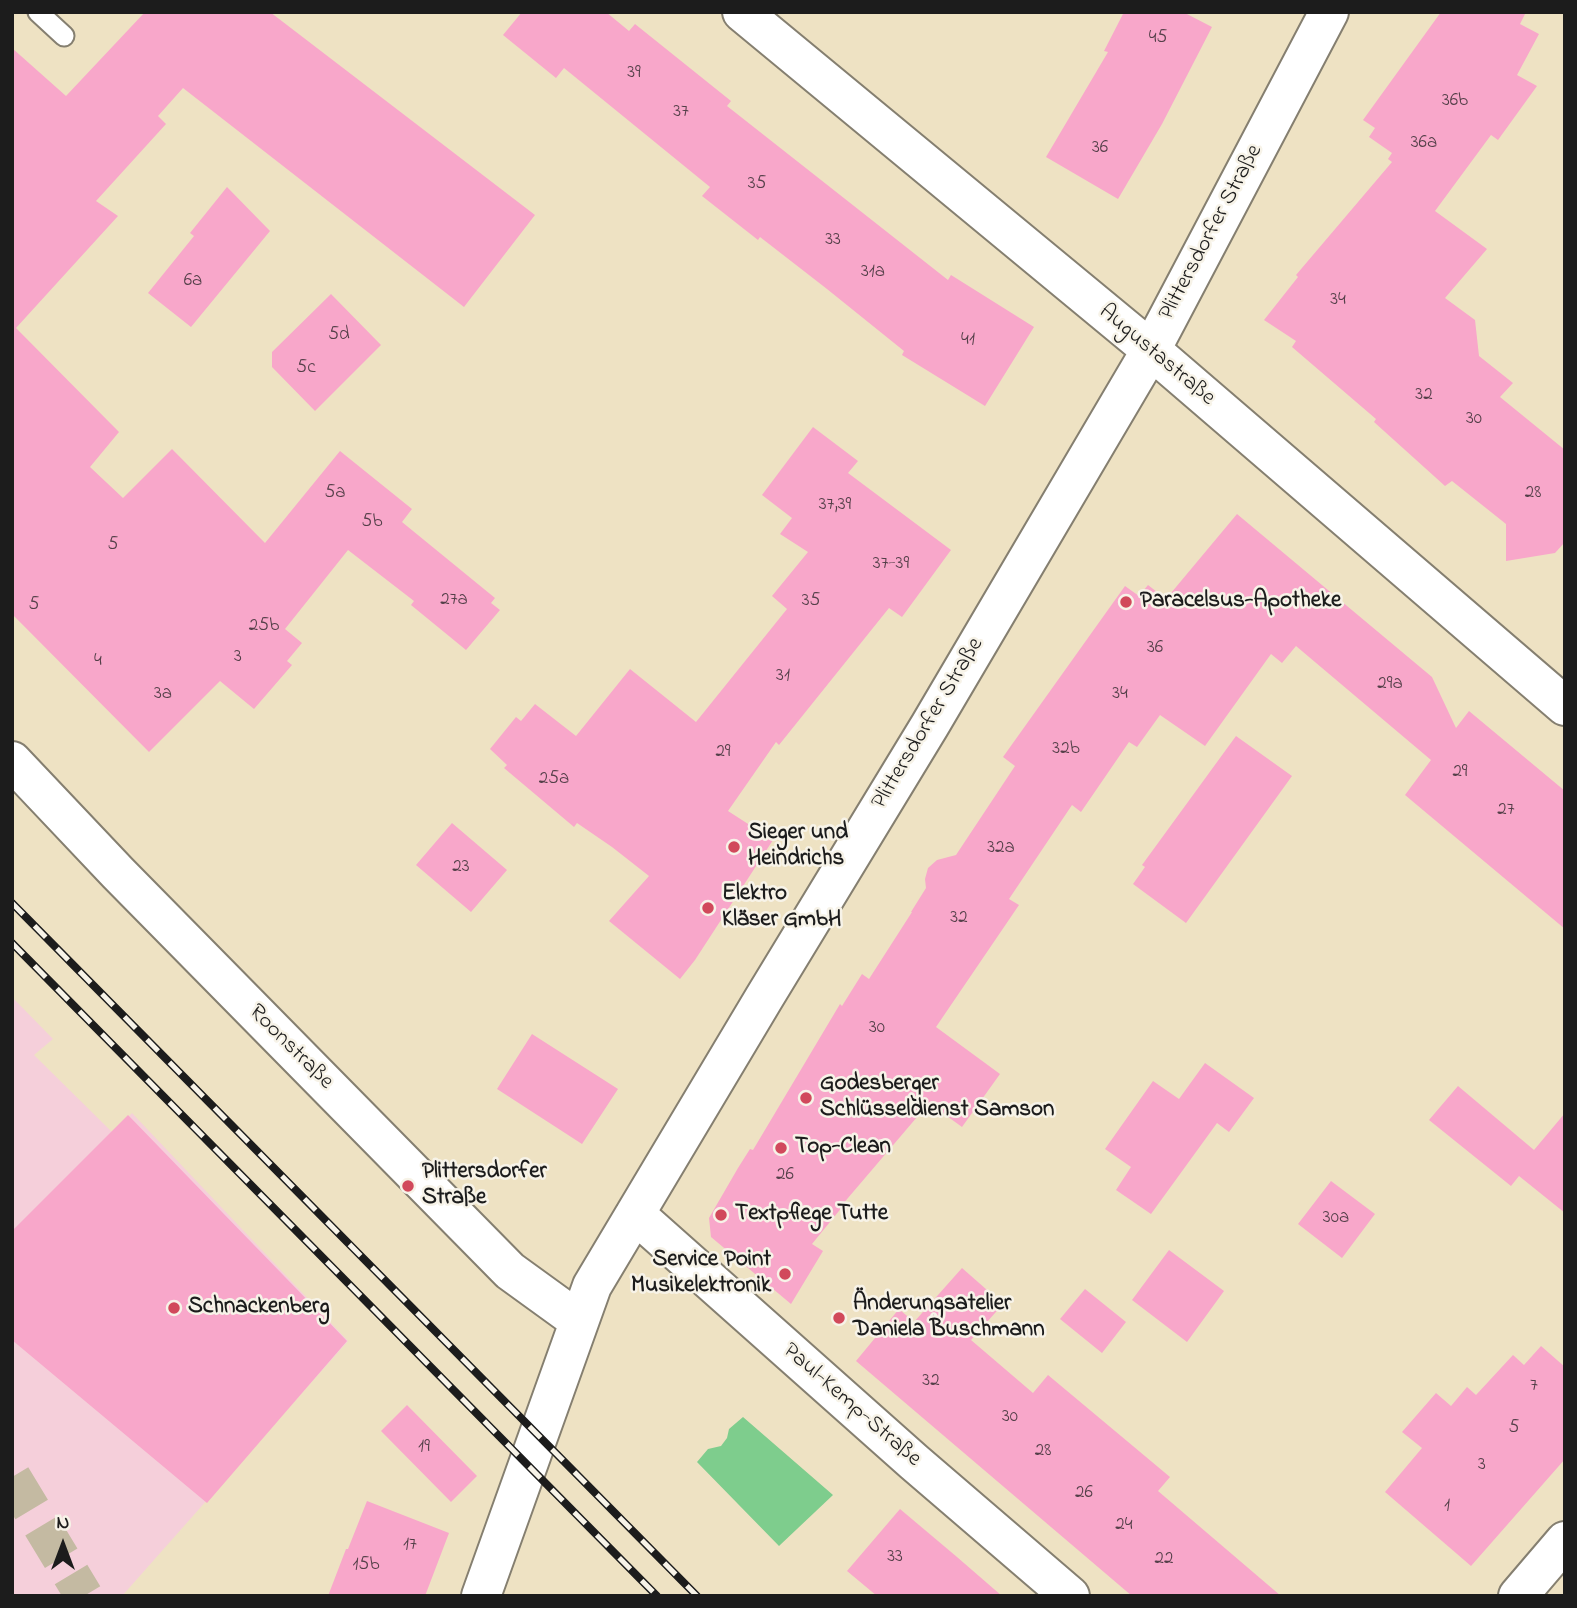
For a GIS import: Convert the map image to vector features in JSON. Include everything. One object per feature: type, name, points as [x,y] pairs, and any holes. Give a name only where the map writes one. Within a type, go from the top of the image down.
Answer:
[{"type":"street","name":"Augustastraße","points":[[742,12],[1151,350],[1565,706]]},
{"type":"street","name":"Plittersdorfer Straße","points":[[481,1596],[592,1286],[930,725],[1151,350],[1329,12]]},
{"type":"street","name":"Roonstraße","points":[[12,761],[118,873],[510,1271],[579,1321]]},
{"type":"street","name":"Paul-Kemp-Straße","points":[[635,1214],[1070,1596]]},
{"type":"street","points":[[1518,1596],[1565,1541]]},
{"type":"lane","points":[[38,12],[64,36]]},
{"type":"shaded area","name":"Schnackenberg","points":[[12,997],[53,1039],[34,1055],[113,1133],[132,1113],[348,1341],[122,1596],[12,1596]]},
{"type":"green space","points":[[743,1417],[833,1495],[779,1546],[697,1462],[708,1449],[721,1446],[729,1429]]},
{"type":"building","points":[[145,12],[270,12],[535,215],[464,307],[183,88],[158,116],[166,124],[96,201],[118,216],[16,328],[119,432],[90,467],[123,498],[172,449],[265,543],[340,451],[412,509],[402,522],[495,598],[491,603],[500,610],[466,650],[411,605],[414,601],[348,550],[285,629],[302,643],[287,661],[292,665],[254,709],[220,681],[149,752],[12,614],[12,48],[66,96]]},
{"type":"building","points":[[522,12],[606,12],[629,31],[635,24],[731,101],[727,106],[948,280],[951,275],[1034,327],[985,406],[902,355],[904,351],[827,289],[702,196],[710,187],[564,68],[556,78],[503,35]]},
{"type":"building","points":[[1124,12],[1183,12],[1212,27],[1162,124],[1118,199],[1046,157],[1108,52],[1104,51]]},
{"type":"building","points":[[1441,12],[1526,12],[1520,24],[1539,34],[1517,75],[1537,86],[1498,140],[1491,135],[1435,211],[1487,249],[1445,298],[1475,320],[1479,356],[1513,383],[1500,397],[1565,450],[1565,542],[1555,553],[1506,561],[1506,524],[1452,481],[1445,486],[1374,422],[1376,419],[1292,347],[1296,341],[1264,320],[1298,277],[1296,275],[1392,162],[1388,159],[1392,153],[1369,137],[1375,128],[1363,120]]},
{"type":"building","points":[[227,187],[270,231],[191,327],[148,293],[194,236],[190,233]]},
{"type":"building","points":[[331,294],[381,345],[315,411],[272,367],[272,352]]},
{"type":"building","points":[[813,427],[858,461],[848,473],[951,550],[902,617],[889,608],[779,745],[776,742],[728,811],[773,840],[680,979],[609,921],[649,876],[577,823],[574,827],[504,768],[507,765],[490,749],[516,717],[521,721],[535,704],[576,736],[630,669],[696,722],[787,609],[772,596],[808,552],[780,534],[792,518],[762,495]]},
{"type":"building","points":[[1237,514],[1432,677],[1456,728],[1469,711],[1565,791],[1565,929],[1405,795],[1431,760],[1296,646],[1282,663],[1271,654],[1205,746],[1160,715],[1137,747],[1129,742],[1081,812],[1072,805],[1009,899],[1019,905],[936,1027],[1000,1074],[962,1127],[929,1103],[812,1244],[823,1251],[791,1304],[711,1237],[709,1218],[840,1004],[842,1006],[862,974],[869,979],[912,912],[926,888],[928,868],[937,860],[956,855],[1015,766],[1003,757],[1125,586],[1139,596],[1148,585],[1166,599]]},
{"type":"building","points":[[1236,736],[1292,776],[1186,923],[1133,884],[1145,867],[1142,865]]},
{"type":"building","points":[[452,823],[507,870],[471,912],[416,865]]},
{"type":"building","points":[[532,1034],[618,1089],[582,1144],[497,1089]]},
{"type":"building","points":[[1205,1063],[1254,1098],[1229,1132],[1217,1123],[1151,1214],[1116,1190],[1131,1167],[1105,1149],[1153,1081],[1179,1099]]},
{"type":"building","points":[[1458,1086],[1534,1150],[1565,1113],[1565,1213],[1519,1176],[1511,1186],[1429,1120]]},
{"type":"building","name":"Schnackenberg","points":[[128,1115],[347,1341],[207,1503],[12,1340],[12,1231]]},
{"type":"building","points":[[1331,1181],[1375,1214],[1342,1258],[1298,1224]]},
{"type":"building","points":[[1169,1250],[1224,1291],[1187,1342],[1132,1300]]},
{"type":"building","points":[[962,1268],[1003,1304],[971,1340],[1033,1393],[1048,1375],[1170,1477],[1158,1491],[1281,1596],[1132,1596],[856,1361],[899,1309],[914,1322]]},
{"type":"building","points":[[1085,1289],[1126,1322],[1102,1353],[1060,1319]]},
{"type":"building","points":[[1541,1346],[1565,1367],[1565,1459],[1471,1566],[1385,1492],[1422,1448],[1402,1432],[1436,1393],[1451,1406],[1467,1387],[1476,1395],[1513,1355],[1524,1365]]},
{"type":"building","points":[[407,1405],[477,1476],[451,1502],[381,1431]]},
{"type":"building","points":[[367,1501],[449,1533],[425,1596],[328,1596]]},
{"type":"building","points":[[900,1509],[1002,1596],[877,1596],[847,1571]]},
{"type":"tunnel","points":[[12,1477],[84,1596]]},
{"type":"railway","points":[[12,903],[697,1596]]},
{"type":"railway","points":[[12,943],[657,1596]]},
{"type":"place","name":"Paracelsus-Apotheke","points":[[1126,602]]},
{"type":"place","name":"Sieger und Heindrichs","points":[[734,847]]},
{"type":"place","name":"Elektro Kläser GmbH","points":[[708,908]]},
{"type":"place","name":"Godesberger Schlüsseldienst Samson","points":[[806,1098]]},
{"type":"place","name":"Top-Clean","points":[[781,1148]]},
{"type":"place","name":"Plittersdorfer Straße","points":[[408,1186]]},
{"type":"place","name":"Textpflege Tutte","points":[[721,1215]]},
{"type":"place","name":"Service Point Musikelektronik","points":[[785,1274]]},
{"type":"place","name":"Schnackenberg","points":[[174,1308]]},
{"type":"place","name":"Änderungsatelier Daniela Buschmann","points":[[839,1318]]}]
